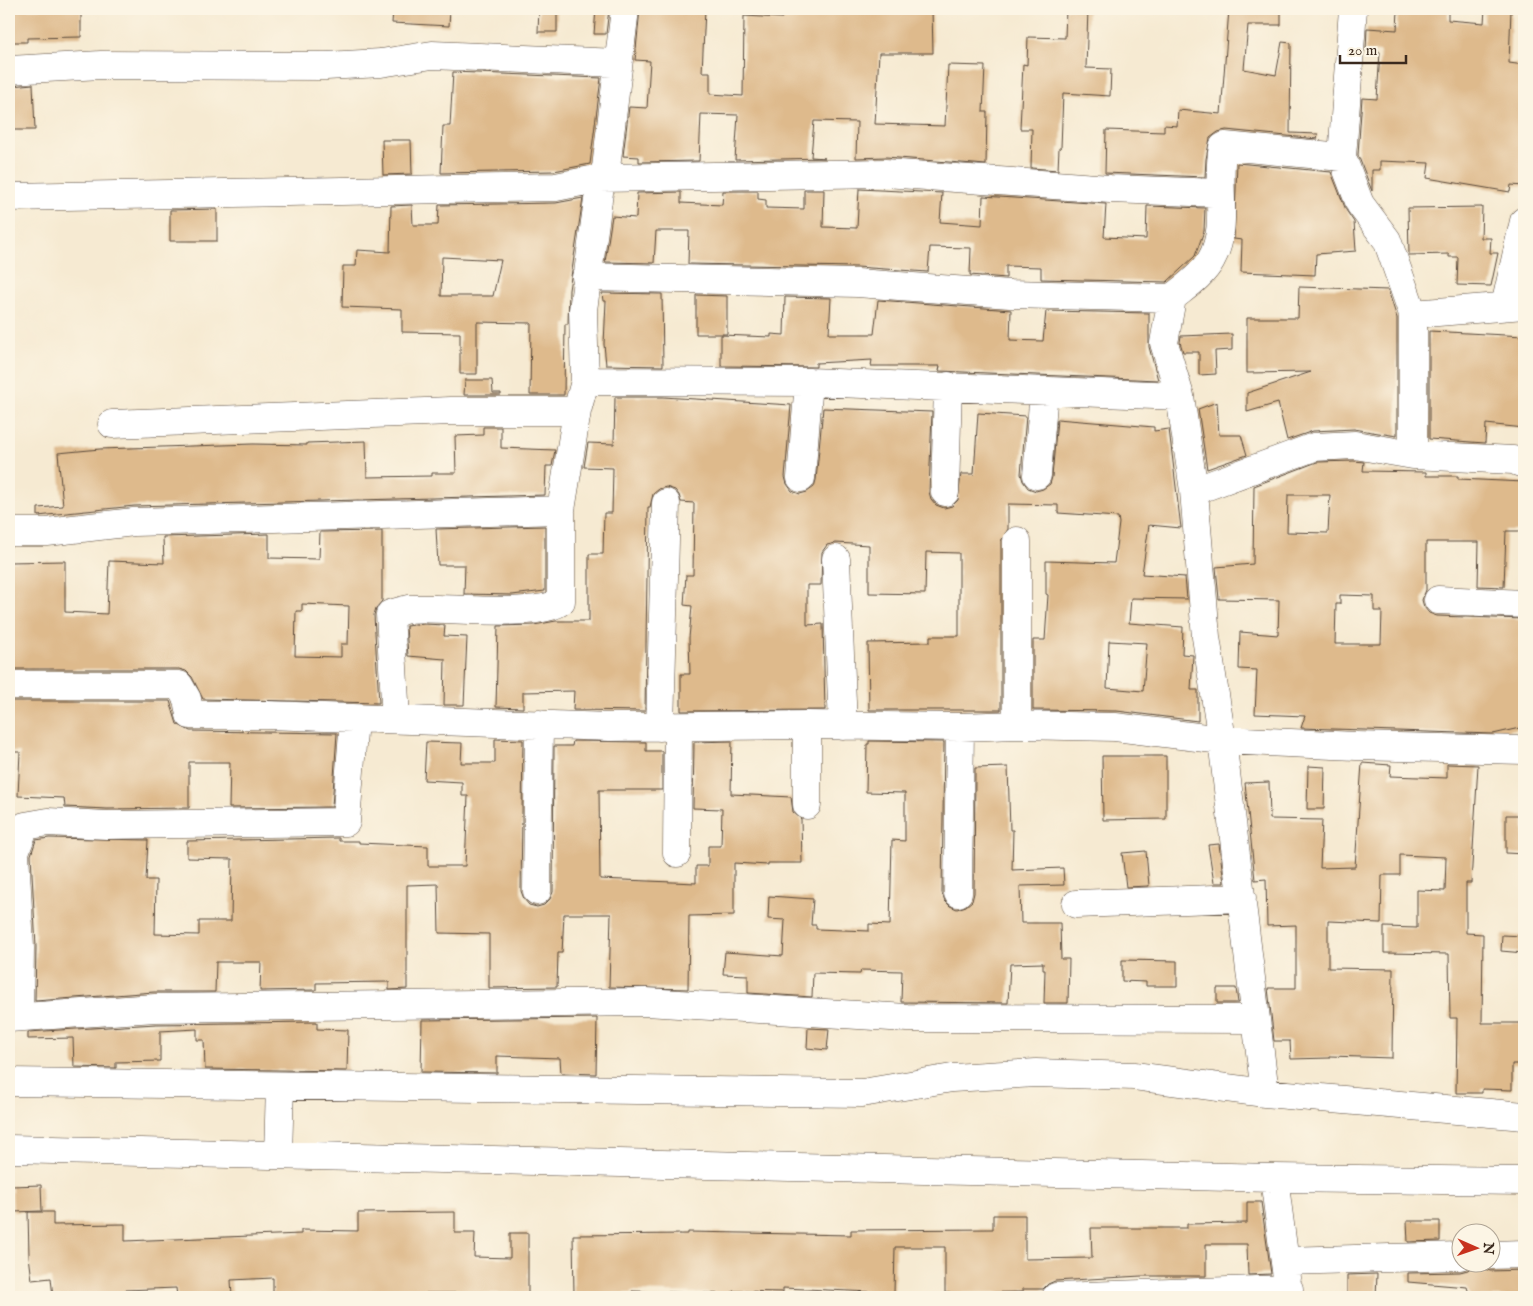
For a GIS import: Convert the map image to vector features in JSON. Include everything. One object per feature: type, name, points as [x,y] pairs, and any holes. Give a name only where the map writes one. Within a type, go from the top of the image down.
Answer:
[{"type":"street","points":[[396,720],[390,614],[409,609],[523,609],[556,605],[561,601],[561,510],[577,412],[585,381],[583,310],[586,277],[601,178],[606,168],[625,9]]},
{"type":"street","points":[[1352,9],[1342,157],[1360,204],[1387,240],[1413,314],[1413,454]]},
{"type":"street","points":[[9,70],[101,65],[326,66],[381,64],[432,55],[618,63]]},
{"type":"street","points":[[1265,1093],[1254,1020],[1242,898],[1222,740],[1206,638],[1194,491],[1180,396],[1164,343],[1172,298],[1193,280],[1211,260],[1220,232],[1222,151],[1225,146],[1342,157]]},
{"type":"street","points":[[9,197],[556,186],[601,178],[885,173],[1110,189],[1220,193]]},
{"type":"street","points":[[1413,314],[1515,305],[1524,221]]},
{"type":"street","points":[[586,277],[857,283],[1010,294],[1172,298]]},
{"type":"street","points":[[585,381],[809,382],[1180,396]]},
{"type":"street","points":[[801,478],[809,382]]},
{"type":"street","points":[[945,492],[948,386]]},
{"type":"street","points":[[1038,474],[1044,391]]},
{"type":"street","points":[[112,424],[451,411],[577,412]]},
{"type":"street","points":[[1194,491],[1314,447],[1355,445],[1413,454],[1513,460],[1524,464]]},
{"type":"street","points":[[666,503],[669,727],[677,854]]},
{"type":"street","points":[[9,532],[47,532],[134,522],[561,510]]},
{"type":"street","points":[[1017,541],[1017,725]]},
{"type":"street","points":[[836,559],[843,726]]},
{"type":"street","points":[[1438,600],[1524,604]]},
{"type":"street","points":[[9,685],[179,685],[187,699],[190,715],[267,715],[669,727],[807,725],[960,727],[1017,725],[1115,727],[1222,740],[1356,746],[1524,750]]},
{"type":"street","points":[[354,719],[346,822],[107,825],[48,822],[25,826],[12,855],[14,1018],[155,1008],[646,1002],[907,1018],[1254,1020]]},
{"type":"street","points":[[537,891],[539,724]]},
{"type":"street","points":[[807,725],[807,805]]},
{"type":"street","points":[[958,893],[960,727]]},
{"type":"street","points":[[1076,904],[1242,898]]},
{"type":"street","points":[[9,1082],[862,1094],[952,1078],[1036,1073],[1134,1076],[1265,1093],[1524,1116]]},
{"type":"street","points":[[278,1155],[280,1086]]},
{"type":"street","points":[[9,1149],[1274,1178],[1524,1181]]},
{"type":"street","points":[[1056,1297],[1290,1293],[1274,1178]]},
{"type":"street","points":[[1500,1255],[1524,1254]]},
{"type":"street","points":[[1286,1261],[1450,1256]]},
{"type":"building","points":[[9,9],[81,9],[81,37],[27,38],[27,42],[9,42]]},
{"type":"building","points":[[393,9],[450,9],[449,26],[392,23]]},
{"type":"building","points":[[539,9],[557,9],[557,32],[538,32]]},
{"type":"building","points":[[596,9],[609,9],[606,34],[594,34]]},
{"type":"building","points":[[640,9],[705,9],[702,72],[710,72],[710,94],[743,96],[744,16],[782,18],[782,9],[932,9],[933,53],[879,53],[875,124],[945,126],[948,65],[985,66],[983,112],[987,112],[986,165],[886,157],[856,158],[857,122],[814,121],[811,157],[825,158],[735,160],[738,115],[701,114],[699,161],[639,162],[639,157],[623,156],[629,107],[647,108],[650,61],[635,60]]},
{"type":"building","points":[[1066,9],[1088,9],[1086,68],[1111,69],[1110,96],[1063,93],[1061,148],[1059,148],[1058,170],[1031,168],[1032,129],[1020,129],[1023,64],[1027,65],[1028,37],[1065,38]]},
{"type":"building","points":[[1229,9],[1281,9],[1281,25],[1248,25],[1244,69],[1276,75],[1282,42],[1291,43],[1290,133],[1318,134],[1317,139],[1226,130],[1218,132],[1210,138],[1205,177],[1105,173],[1106,130],[1164,132],[1164,125],[1177,126],[1178,110],[1221,114]]},
{"type":"building","points":[[1398,9],[1448,9],[1448,20],[1484,23],[1485,9],[1511,9],[1509,63],[1524,65],[1524,186],[1511,185],[1510,192],[1427,178],[1429,163],[1380,161],[1380,170],[1372,170],[1372,191],[1358,155],[1362,98],[1377,99],[1380,52],[1366,51],[1367,28],[1397,30]]},
{"type":"building","points":[[453,72],[601,78],[590,164],[554,171],[441,173],[443,126],[450,126]]},
{"type":"building","points":[[33,84],[35,130],[12,130],[11,86]]},
{"type":"building","points":[[382,140],[411,140],[412,174],[383,175]]},
{"type":"building","points":[[1237,163],[1331,172],[1346,210],[1354,222],[1356,251],[1316,254],[1315,275],[1241,272],[1242,240],[1234,239]]},
{"type":"building","points":[[859,189],[942,193],[940,222],[982,225],[983,196],[1106,204],[1104,237],[1146,239],[1147,206],[1205,208],[1204,231],[1195,256],[1167,282],[1041,279],[1041,267],[1006,266],[1006,278],[970,275],[971,248],[930,247],[928,272],[857,267],[688,264],[689,231],[656,231],[654,263],[605,262],[612,216],[636,218],[637,193],[681,192],[681,203],[722,205],[723,191],[758,191],[758,199],[766,200],[766,208],[804,209],[804,190],[824,190],[823,227],[857,228]]},
{"type":"building","points":[[583,198],[569,290],[568,324],[565,324],[564,395],[530,395],[531,323],[477,322],[477,374],[460,374],[460,333],[402,332],[402,309],[342,307],[343,266],[356,266],[357,250],[390,252],[391,206],[412,205],[413,225],[438,225],[439,205],[556,203]],"holes":[[[442,257],[501,260],[493,296],[441,296]]]},
{"type":"building","points":[[1482,207],[1481,238],[1491,238],[1490,253],[1498,253],[1491,286],[1457,285],[1458,257],[1449,257],[1449,254],[1409,255],[1408,208]]},
{"type":"building","points":[[217,209],[217,241],[170,241],[170,210]]},
{"type":"building","points":[[1299,287],[1388,290],[1397,318],[1397,436],[1354,429],[1313,431],[1287,440],[1278,403],[1247,412],[1247,393],[1311,372],[1247,373],[1247,318],[1298,318]]},
{"type":"building","points":[[602,293],[662,294],[663,366],[606,365],[604,344],[606,301],[603,301]]},
{"type":"building","points":[[696,295],[727,296],[727,334],[696,334]]},
{"type":"building","points":[[785,297],[831,298],[829,334],[874,334],[878,300],[1011,310],[1010,340],[1043,341],[1046,311],[1149,313],[1149,347],[1158,380],[939,371],[940,366],[871,366],[872,360],[816,363],[816,367],[721,366],[721,335],[771,337],[771,334],[784,335]]},
{"type":"building","points":[[1429,331],[1524,336],[1524,428],[1486,424],[1485,443],[1429,439]]},
{"type":"building","points":[[1232,334],[1232,350],[1215,351],[1216,374],[1199,375],[1199,352],[1183,352],[1180,342],[1181,336]]},
{"type":"building","points":[[465,380],[492,380],[493,393],[501,393],[501,395],[464,395]]},
{"type":"building","points":[[615,397],[663,397],[791,405],[785,477],[792,491],[800,494],[814,487],[816,480],[823,408],[932,412],[929,492],[931,499],[936,505],[944,508],[952,506],[958,500],[961,474],[974,474],[978,413],[1026,416],[1021,474],[1028,488],[1036,491],[1050,484],[1057,419],[1154,427],[1154,431],[1169,429],[1181,528],[1149,525],[1142,574],[1185,577],[1187,599],[1131,598],[1129,623],[1183,627],[1182,654],[1193,655],[1191,690],[1198,690],[1198,721],[1117,711],[1033,710],[1033,640],[1045,640],[1048,595],[1046,594],[1046,561],[1114,563],[1119,523],[1118,517],[1058,513],[1058,505],[1008,504],[1008,529],[1001,541],[1001,710],[869,710],[868,643],[930,642],[930,636],[959,636],[959,553],[926,552],[925,594],[869,593],[869,545],[836,543],[827,545],[822,552],[821,585],[807,585],[807,625],[823,624],[825,710],[681,711],[681,674],[690,674],[689,638],[692,606],[684,605],[686,575],[693,575],[694,503],[681,502],[675,490],[666,487],[659,489],[653,494],[650,507],[648,507],[645,711],[573,710],[574,691],[523,692],[523,708],[496,707],[498,626],[534,625],[556,621],[589,621],[589,554],[603,554],[604,513],[612,513],[613,468],[584,467],[588,443],[614,444]],"holes":[[[1109,641],[1147,643],[1143,691],[1107,688]]]},
{"type":"building","points":[[1217,402],[1219,435],[1241,435],[1247,455],[1207,469],[1198,409]]},
{"type":"building","points":[[483,427],[501,427],[501,448],[555,450],[552,466],[546,466],[545,495],[134,506],[38,516],[38,508],[63,506],[58,453],[100,449],[253,444],[307,445],[307,443],[366,441],[367,477],[432,476],[432,473],[456,473],[455,436],[483,435]]},
{"type":"building","points":[[1354,461],[1364,462],[1363,471],[1426,472],[1426,476],[1458,476],[1458,479],[1524,482],[1524,531],[1506,531],[1504,587],[1478,586],[1479,542],[1426,542],[1426,590],[1422,600],[1424,607],[1429,613],[1437,616],[1524,619],[1524,727],[1493,734],[1301,728],[1305,716],[1255,714],[1257,670],[1239,669],[1240,632],[1278,635],[1279,600],[1219,599],[1216,567],[1253,564],[1254,486],[1317,462]],"holes":[[[1288,495],[1330,495],[1328,533],[1287,532]],[[1340,595],[1374,596],[1374,611],[1382,611],[1381,644],[1335,644],[1336,604],[1340,604]]]},
{"type":"building","points":[[545,526],[545,591],[512,595],[464,594],[465,565],[438,565],[436,529]]},
{"type":"building","points":[[382,531],[382,601],[376,608],[374,615],[379,703],[203,699],[192,677],[186,671],[179,669],[9,669],[9,562],[65,561],[65,612],[107,614],[109,561],[164,563],[163,537],[269,534],[269,558],[319,559],[320,532]],"holes":[[[302,604],[349,606],[348,644],[341,644],[341,657],[295,656],[296,611],[302,611]]]},
{"type":"building","points":[[424,624],[445,625],[444,636],[467,637],[464,705],[444,705],[445,659],[408,656],[406,626]]},
{"type":"building","points":[[9,701],[170,701],[177,724],[190,731],[337,733],[332,807],[229,808],[230,762],[189,762],[189,808],[107,809],[65,807],[64,798],[18,796],[20,752],[9,752]]},
{"type":"building","points":[[495,739],[523,740],[521,891],[529,905],[537,907],[544,905],[550,899],[553,892],[554,746],[572,746],[573,741],[646,742],[646,751],[662,751],[662,790],[599,790],[600,879],[696,883],[696,866],[708,866],[708,846],[721,846],[722,809],[693,808],[694,742],[732,741],[731,794],[791,797],[793,812],[801,819],[802,863],[768,863],[768,865],[734,863],[734,915],[689,916],[688,989],[609,987],[611,914],[564,914],[562,953],[558,953],[557,987],[489,988],[489,934],[439,933],[438,884],[407,885],[407,989],[389,990],[389,982],[316,983],[316,990],[260,991],[261,962],[216,962],[215,992],[154,992],[35,1001],[36,947],[31,855],[36,840],[49,838],[148,840],[146,880],[156,880],[155,934],[199,935],[199,921],[231,921],[232,859],[187,858],[187,841],[339,838],[339,841],[359,841],[359,843],[428,846],[428,866],[465,866],[468,796],[462,796],[462,782],[424,780],[426,742],[462,743],[461,763],[495,763]]},
{"type":"building","points":[[869,741],[944,742],[942,893],[945,901],[957,909],[966,906],[972,901],[974,893],[975,768],[1008,767],[1010,830],[1013,830],[1012,870],[1063,868],[1064,885],[1020,886],[1021,923],[1060,923],[1061,959],[1069,959],[1068,1003],[1044,1003],[1045,970],[1043,970],[1043,963],[1010,964],[1008,1003],[901,1002],[902,971],[861,970],[860,974],[813,973],[812,997],[748,993],[748,975],[723,974],[725,952],[783,956],[785,920],[768,919],[769,896],[813,899],[811,925],[816,925],[816,929],[869,931],[869,924],[890,925],[892,840],[905,841],[905,793],[866,792],[867,744],[869,744]]},
{"type":"building","points":[[1102,756],[1166,756],[1166,819],[1103,820]]},
{"type":"building","points":[[1362,763],[1391,765],[1390,776],[1447,778],[1447,764],[1478,765],[1471,883],[1466,883],[1466,933],[1483,934],[1482,1023],[1524,1023],[1524,1064],[1512,1064],[1512,1090],[1482,1089],[1482,1093],[1456,1093],[1457,1018],[1450,1018],[1449,954],[1384,953],[1384,927],[1417,928],[1417,890],[1445,891],[1446,857],[1400,855],[1400,875],[1382,875],[1381,923],[1328,921],[1328,968],[1393,969],[1392,1058],[1330,1056],[1330,1058],[1291,1059],[1290,1041],[1274,1041],[1268,988],[1296,988],[1296,925],[1267,926],[1266,879],[1255,880],[1245,783],[1269,782],[1270,819],[1322,820],[1320,868],[1355,867]]},
{"type":"building","points":[[1308,766],[1325,767],[1324,809],[1307,809]]},
{"type":"building","points":[[1506,815],[1524,815],[1524,854],[1506,853]]},
{"type":"building","points":[[1219,844],[1224,883],[1214,883],[1208,845]]},
{"type":"building","points":[[1146,851],[1149,886],[1126,887],[1122,853]]},
{"type":"building","points":[[1502,935],[1524,936],[1524,953],[1501,951]]},
{"type":"building","points":[[1122,960],[1177,961],[1177,986],[1146,986],[1146,982],[1122,981]]},
{"type":"building","points":[[1217,988],[1236,988],[1238,1003],[1217,1003]]},
{"type":"building","points":[[597,1018],[596,1074],[561,1073],[560,1058],[497,1056],[497,1073],[421,1072],[422,1020]]},
{"type":"building","points":[[317,1022],[317,1029],[348,1030],[347,1071],[205,1069],[204,1040],[197,1040],[197,1029],[160,1031],[160,1061],[116,1062],[116,1068],[74,1067],[73,1038],[28,1039],[28,1032],[156,1024]]},
{"type":"building","points":[[808,1028],[829,1029],[827,1050],[807,1048]]},
{"type":"building","points":[[41,1185],[42,1211],[13,1212],[12,1186]]},
{"type":"building","points":[[1247,1202],[1261,1202],[1271,1274],[1248,1275],[1247,1244],[1206,1244],[1206,1276],[1141,1276],[1055,1281],[1043,1289],[1023,1289],[1023,1292],[945,1293],[945,1247],[895,1247],[894,1293],[783,1288],[783,1292],[733,1291],[733,1294],[632,1291],[632,1293],[574,1295],[573,1235],[688,1234],[688,1232],[851,1235],[851,1230],[993,1229],[993,1215],[1025,1215],[1025,1259],[1092,1258],[1091,1228],[1187,1228],[1187,1224],[1247,1223]]},
{"type":"building","points":[[28,1212],[53,1212],[53,1225],[125,1224],[125,1241],[301,1234],[301,1230],[358,1231],[358,1213],[455,1212],[455,1233],[475,1233],[474,1257],[510,1258],[510,1233],[528,1233],[528,1293],[426,1293],[426,1297],[305,1295],[273,1297],[273,1278],[231,1280],[232,1297],[177,1297],[176,1288],[125,1290],[125,1296],[53,1297],[51,1278],[32,1280],[29,1256]]},
{"type":"building","points":[[1407,1221],[1440,1221],[1440,1241],[1408,1242]]},
{"type":"building","points":[[1523,1270],[1524,1297],[1470,1297],[1467,1287],[1408,1282],[1408,1273],[1500,1274],[1500,1271]]},
{"type":"building","points":[[1377,1274],[1376,1297],[1347,1297],[1347,1275]]}]
